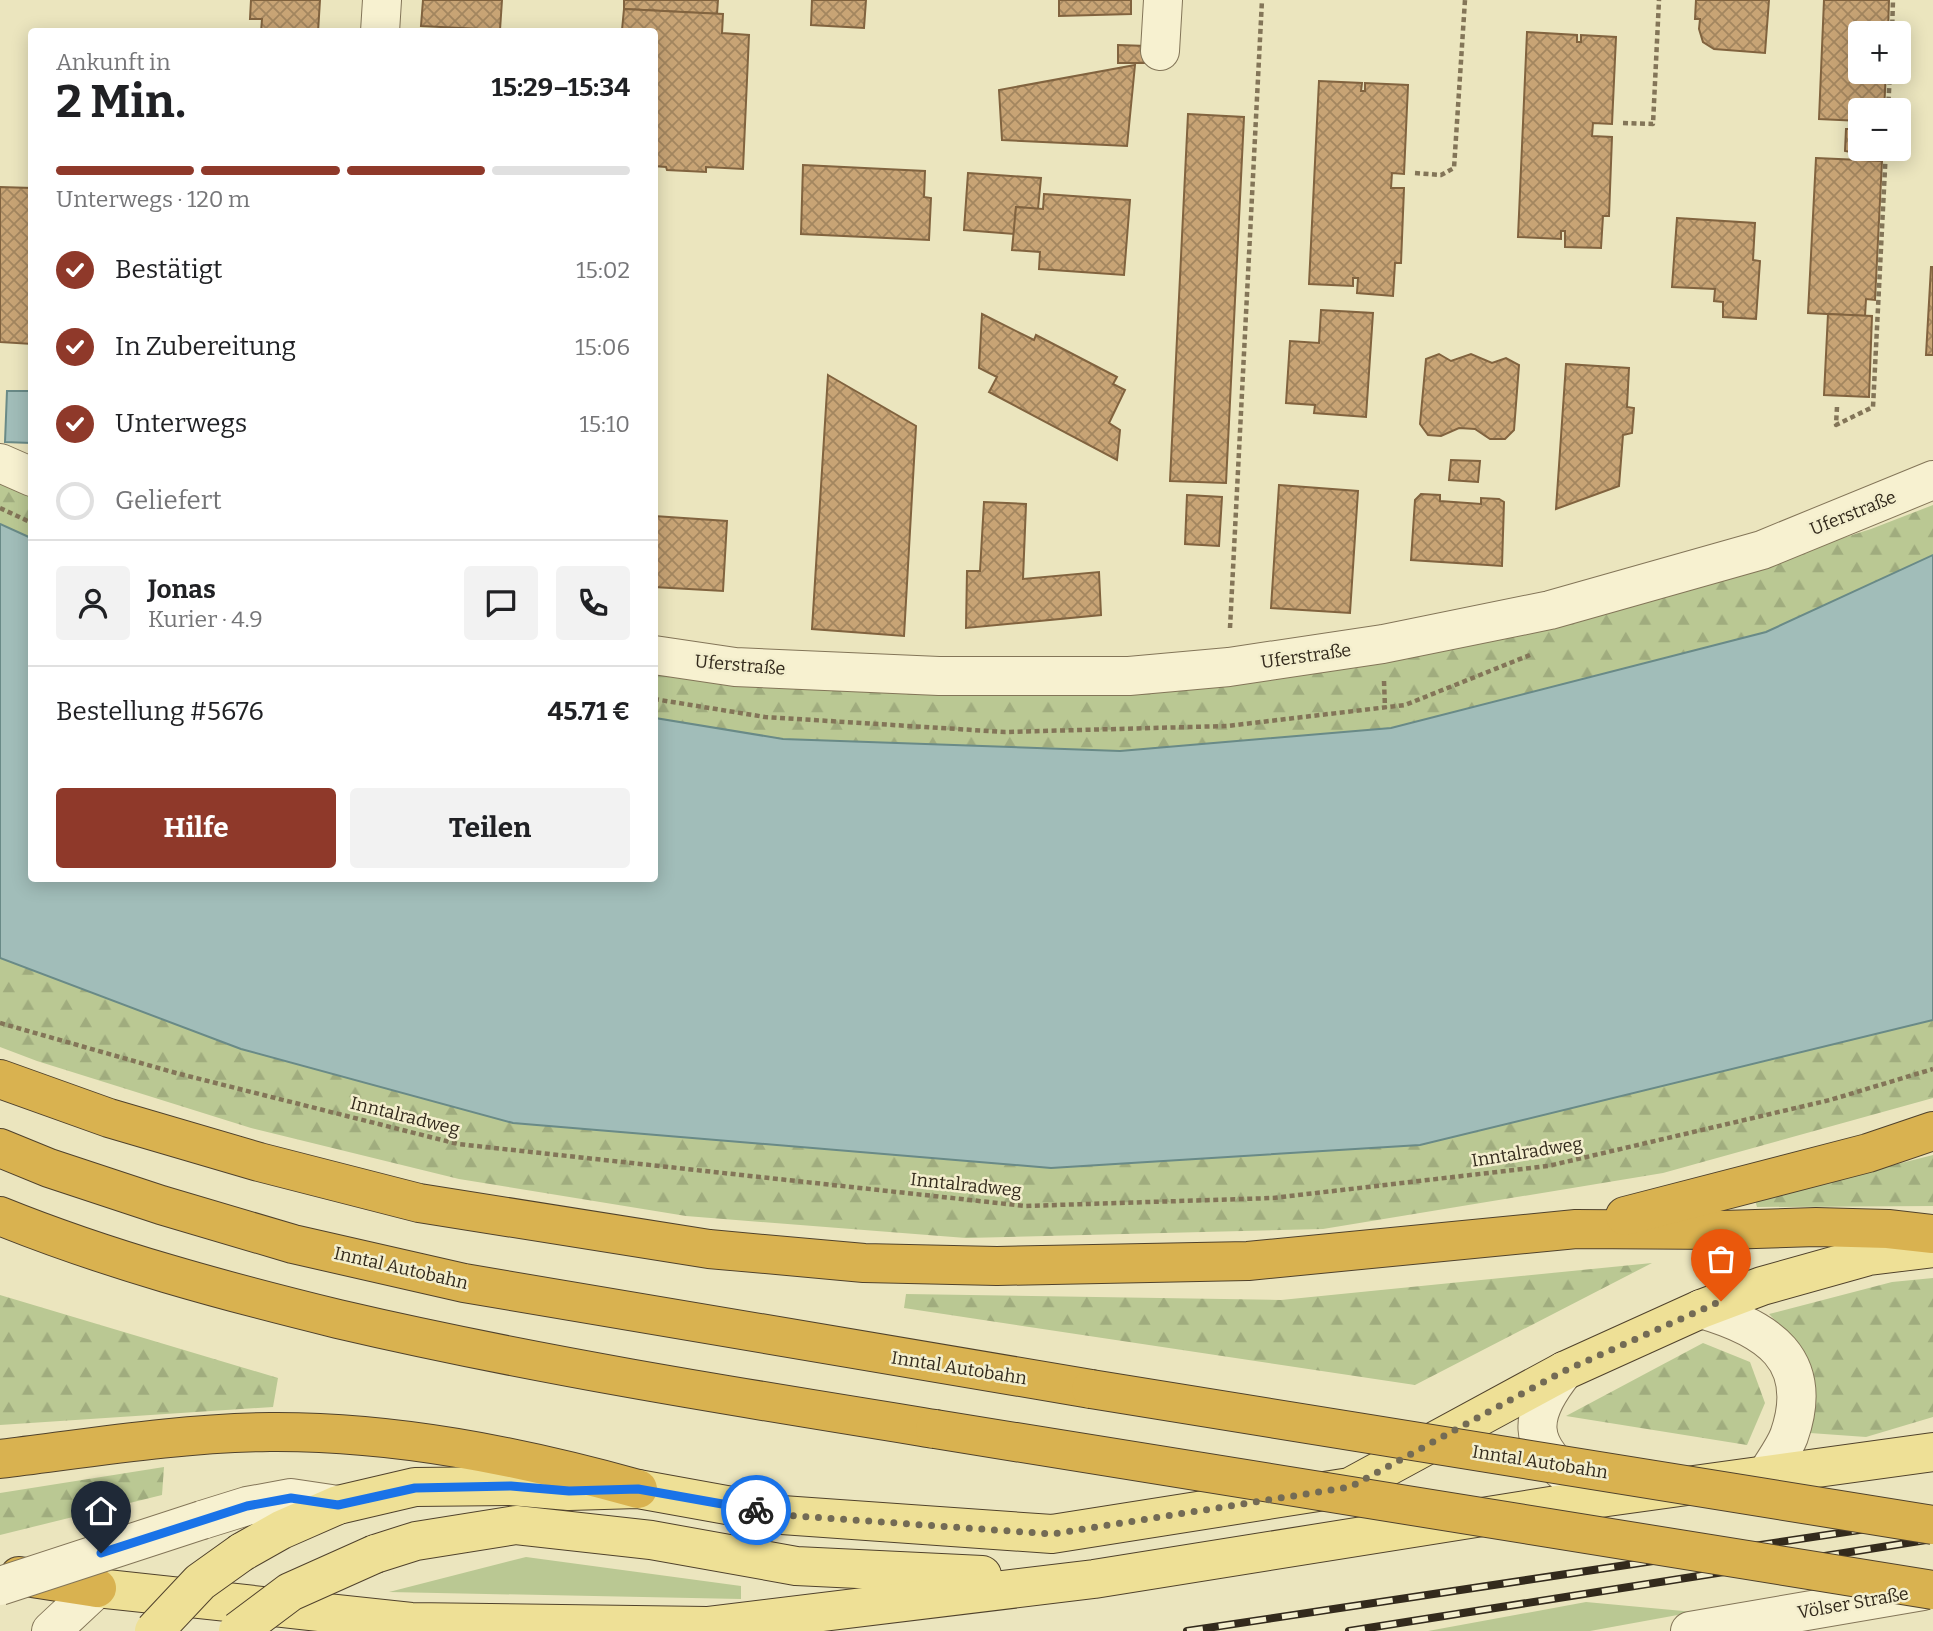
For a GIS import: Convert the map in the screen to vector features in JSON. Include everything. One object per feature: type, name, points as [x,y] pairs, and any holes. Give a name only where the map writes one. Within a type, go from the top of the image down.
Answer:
[{"type":"highway","points":[[0,1079],[108,1118],[258,1162],[419,1203],[709,1249],[864,1263],[997,1266],[1234,1261],[1576,1229],[1723,1230],[1815,1227],[1933,1234]]},
{"type":"highway","points":[[1576,1229],[1868,1153],[1933,1131]]},
{"type":"highway","name":"Inntal Autobahn","points":[[0,1148],[49,1168],[148,1201],[293,1244],[464,1283],[1091,1389],[1933,1525]]},
{"type":"highway","points":[[0,1216],[143,1266],[243,1295],[419,1338],[693,1389],[1933,1590]]},
{"type":"highway","points":[[0,1459],[215,1434],[317,1433],[385,1438],[500,1456],[566,1469],[638,1489]]},
{"type":"highway","points":[[0,1573],[97,1588]]},
{"type":"main road","points":[[154,1631],[200,1582],[242,1552],[281,1530],[338,1505],[415,1488],[511,1486],[569,1491],[638,1489],[782,1515],[1052,1534],[1350,1487],[1564,1371],[1701,1309],[1762,1286],[1869,1256],[1933,1248]]},
{"type":"main road","points":[[97,1588],[411,1622],[707,1626],[1094,1580],[1607,1497],[1933,1452]]},
{"type":"main road","points":[[238,1631],[290,1592],[375,1554],[416,1541],[516,1525],[650,1540],[796,1566],[1094,1580]]},
{"type":"street","points":[[380,28],[382,0]]},
{"type":"street","points":[[1160,51],[1163,0]]},
{"type":"street","points":[[0,463],[28,476]]},
{"type":"street","name":"Uferstraße","points":[[658,656],[735,667],[939,676],[1129,676],[1228,667],[1383,644],[1550,610],[1762,550],[1933,480]]},
{"type":"street","points":[[1701,1309],[1728,1317],[1766,1337],[1784,1353],[1792,1371],[1797,1394],[1794,1416],[1788,1438],[1767,1474]]},
{"type":"street","points":[[1564,1371],[1540,1406],[1539,1442],[1547,1457],[1560,1469],[1579,1483],[1607,1497]]},
{"type":"street","points":[[0,1586],[247,1506],[291,1498],[338,1505]]},
{"type":"street","points":[[51,1631],[97,1588]]},
{"type":"street","name":"Völser Straße","points":[[1690,1631],[1933,1590]]},
{"type":"path","points":[[1228,667],[1262,0]]},
{"type":"path","points":[[1415,173],[1441,175],[1454,168],[1465,0]]},
{"type":"path","points":[[1623,123],[1653,124],[1659,0]]},
{"type":"path","points":[[1892,21],[1893,0]]},
{"type":"path","points":[[1837,407],[1836,425],[1873,407],[1885,161]]},
{"type":"path","points":[[0,509],[28,521]]},
{"type":"path","name":"Inntalradweg","points":[[0,1023],[176,1073],[458,1144],[1025,1206],[1273,1198],[1548,1166],[1830,1100],[1933,1069]]},
{"type":"green space","points":[[0,480],[28,493],[28,537],[0,524]]},
{"type":"green space","points":[[1933,505],[1933,555],[1766,632],[1391,728],[1120,751],[783,739],[658,718],[658,674],[922,694],[1670,593],[1871,529]]},
{"type":"green space","points":[[0,958],[241,1049],[513,1123],[1051,1168],[1420,1145],[1933,1020],[1933,1098],[1663,1173],[1323,1229],[966,1238],[686,1216],[459,1179],[251,1128],[0,1047]]},
{"type":"green space","points":[[1933,1155],[1933,1206],[1757,1207],[1755,1200]]},
{"type":"green space","points":[[1652,1263],[1415,1385],[904,1308],[906,1294],[1281,1300]]},
{"type":"green space","points":[[1933,1278],[1933,1417],[1866,1437],[1810,1433],[1813,1389],[1802,1348],[1769,1314],[1892,1282]]},
{"type":"green space","points":[[0,1295],[278,1378],[273,1407],[0,1425]]},
{"type":"green space","points":[[1703,1343],[1750,1362],[1765,1403],[1747,1445],[1566,1416]]},
{"type":"green space","points":[[164,1467],[162,1495],[0,1535],[0,1493]]},
{"type":"green space","points":[[526,1557],[741,1586],[741,1599],[389,1592]]},
{"type":"green space","points":[[1586,1602],[1694,1612],[1590,1631],[1428,1631]]},
{"type":"water","points":[[7,391],[28,391],[28,443],[5,442]]},
{"type":"water","points":[[0,524],[28,537],[28,882],[658,882],[658,718],[783,739],[1120,751],[1391,728],[1766,632],[1933,555],[1933,1020],[1420,1145],[1051,1168],[513,1123],[241,1049],[0,958]]},
{"type":"building","points":[[251,0],[320,0],[318,28],[261,28],[262,19],[250,19]]},
{"type":"building","points":[[423,0],[502,0],[500,28],[421,26]]},
{"type":"building","points":[[624,0],[718,0],[717,14],[624,9]]},
{"type":"building","points":[[812,0],[866,0],[864,28],[811,25]]},
{"type":"building","points":[[1059,0],[1131,0],[1131,14],[1059,16]]},
{"type":"building","points":[[1696,0],[1769,0],[1765,53],[1714,49],[1703,42],[1699,29],[1700,19],[1695,19]]},
{"type":"building","points":[[1824,0],[1889,0],[1888,21],[1848,21],[1848,84],[1885,84],[1885,98],[1848,98],[1848,120],[1819,119]]},
{"type":"building","points":[[624,9],[723,14],[722,33],[749,35],[743,169],[706,167],[706,172],[667,170],[666,167],[658,166],[658,28],[622,28]]},
{"type":"building","points":[[1527,32],[1577,35],[1577,42],[1581,42],[1581,35],[1616,37],[1612,124],[1593,123],[1592,136],[1612,137],[1609,216],[1603,216],[1601,248],[1565,247],[1565,231],[1561,231],[1561,239],[1518,237]]},
{"type":"building","points":[[1118,45],[1147,46],[1147,63],[1118,63]]},
{"type":"building","points":[[1135,65],[1127,146],[1002,140],[999,90]]},
{"type":"building","points":[[1319,81],[1362,83],[1361,91],[1365,91],[1365,83],[1408,85],[1404,174],[1392,173],[1391,188],[1404,188],[1401,263],[1395,263],[1393,296],[1357,293],[1358,278],[1353,278],[1353,286],[1309,284]]},
{"type":"building","points":[[1188,114],[1244,117],[1226,483],[1170,481]]},
{"type":"building","points":[[1848,129],[1848,152],[1845,151]]},
{"type":"building","points":[[1816,158],[1882,161],[1875,300],[1866,299],[1865,316],[1808,313]]},
{"type":"building","points":[[803,165],[925,171],[924,197],[931,198],[929,240],[801,234]]},
{"type":"building","points":[[968,173],[1041,178],[1038,209],[1016,207],[1014,234],[964,230]]},
{"type":"building","points":[[0,187],[28,188],[28,344],[0,342]]},
{"type":"building","points":[[1044,194],[1130,200],[1124,275],[1039,269],[1040,252],[1012,250],[1016,207],[1043,209]]},
{"type":"building","points":[[1677,218],[1755,223],[1753,260],[1760,261],[1756,319],[1723,317],[1723,302],[1714,301],[1715,289],[1672,287]]},
{"type":"building","points":[[1931,267],[1933,355],[1926,355]]},
{"type":"building","points":[[1321,310],[1373,313],[1366,417],[1314,413],[1315,405],[1286,403],[1290,341],[1319,343]]},
{"type":"building","points":[[982,314],[1034,340],[1036,335],[1117,377],[1113,384],[1125,390],[1109,423],[1120,430],[1117,460],[989,392],[997,377],[979,368]]},
{"type":"building","points":[[1828,314],[1872,316],[1869,397],[1824,395]]},
{"type":"building","points":[[1439,354],[1451,361],[1471,354],[1492,363],[1506,358],[1519,365],[1514,430],[1505,439],[1490,439],[1475,429],[1459,428],[1441,436],[1428,435],[1420,424],[1426,359]]},
{"type":"building","points":[[1566,364],[1629,368],[1627,407],[1634,408],[1632,433],[1623,435],[1619,486],[1556,509]]},
{"type":"building","points":[[828,375],[916,426],[904,636],[812,629]]},
{"type":"building","points":[[1451,460],[1480,461],[1478,482],[1449,480]]},
{"type":"building","points":[[1279,485],[1358,491],[1350,613],[1271,608]]},
{"type":"building","points":[[1421,494],[1440,495],[1440,501],[1481,504],[1481,498],[1504,502],[1502,566],[1411,560],[1415,500]]},
{"type":"building","points":[[1187,495],[1222,497],[1219,546],[1185,544]]},
{"type":"building","points":[[984,502],[1026,504],[1023,579],[1099,572],[1101,615],[966,628],[967,571],[980,571]]},
{"type":"building","points":[[658,516],[727,521],[723,591],[658,587]]},
{"type":"railway","points":[[1187,1631],[1933,1519]]},
{"type":"railway","points":[[1349,1631],[1933,1539]]},
{"type":"way so far","points":[[756,1510],[782,1515],[1052,1534],[1350,1487],[1564,1371],[1721,1301]]},
{"type":"route","points":[[101,1553],[247,1506],[291,1498],[338,1505],[415,1488],[511,1486],[569,1491],[638,1489],[756,1510]]}]
